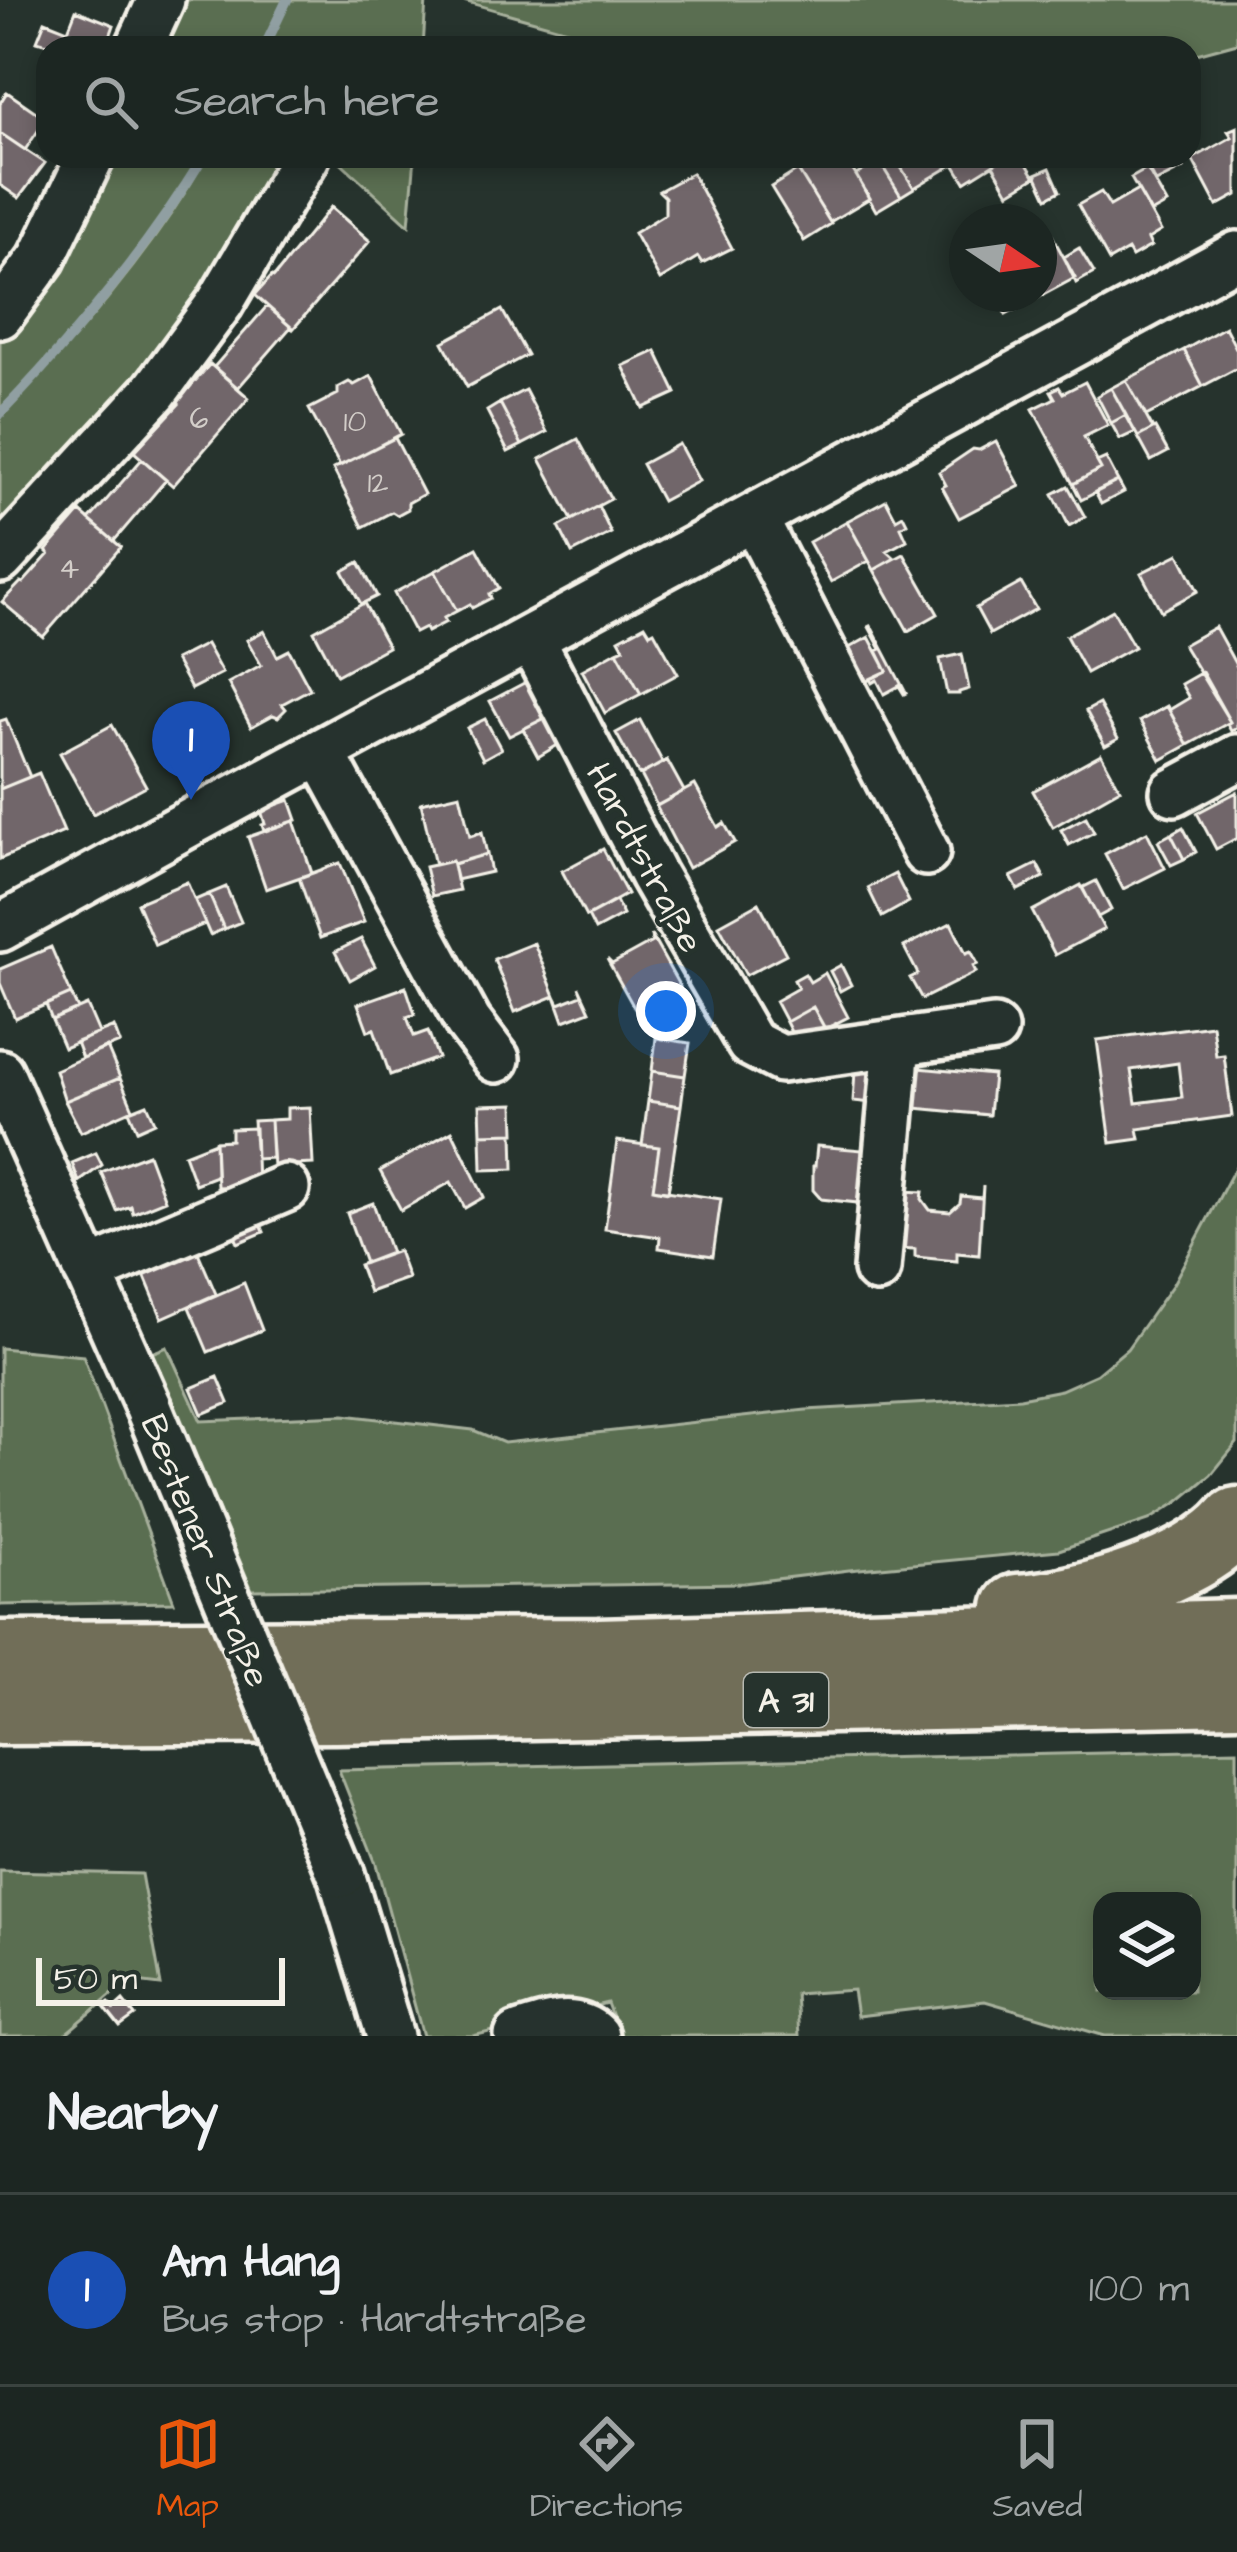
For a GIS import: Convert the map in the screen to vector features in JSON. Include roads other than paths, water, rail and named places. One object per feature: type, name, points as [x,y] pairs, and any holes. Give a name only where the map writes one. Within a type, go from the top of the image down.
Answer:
[{"type":"highway","points":[[598,1652],[662,1628],[1046,1606],[1153,1577],[1227,1533],[1237,1521]]},
{"type":"highway","name":"A 31","points":[[0,1655],[598,1652],[1237,1633]]},
{"type":"highway","name":"A 31","points":[[0,1711],[359,1709],[1237,1691]]},
{"type":"street","points":[[144,36],[161,0]]},
{"type":"street","points":[[0,315],[42,258],[85,168]]},
{"type":"street","points":[[0,559],[155,391],[220,303],[300,168]]},
{"type":"street","points":[[0,928],[1237,255]]},
{"type":"street","points":[[754,518],[926,852]]},
{"type":"street","name":"Hardtstraße","points":[[531,639],[653,875],[749,1043],[781,1058],[994,1029]]},
{"type":"street","points":[[321,752],[468,1022],[496,1059]]},
{"type":"street","points":[[1174,792],[1237,758]]},
{"type":"street","points":[[877,1269],[897,1043]]},
{"type":"street","name":"Bestener Straße","points":[[0,1073],[148,1406],[341,1874],[390,2036]]},
{"type":"street","points":[[88,1272],[286,1188]]},
{"type":"street","points":[[518,2036],[563,2023],[587,2028],[595,2036]]},
{"type":"waterway","points":[[270,36],[287,0]]},
{"type":"waterway","points":[[0,414],[109,291],[196,168]]},
{"type":"place","name":"Am Hang","points":[[191,800]]}]
